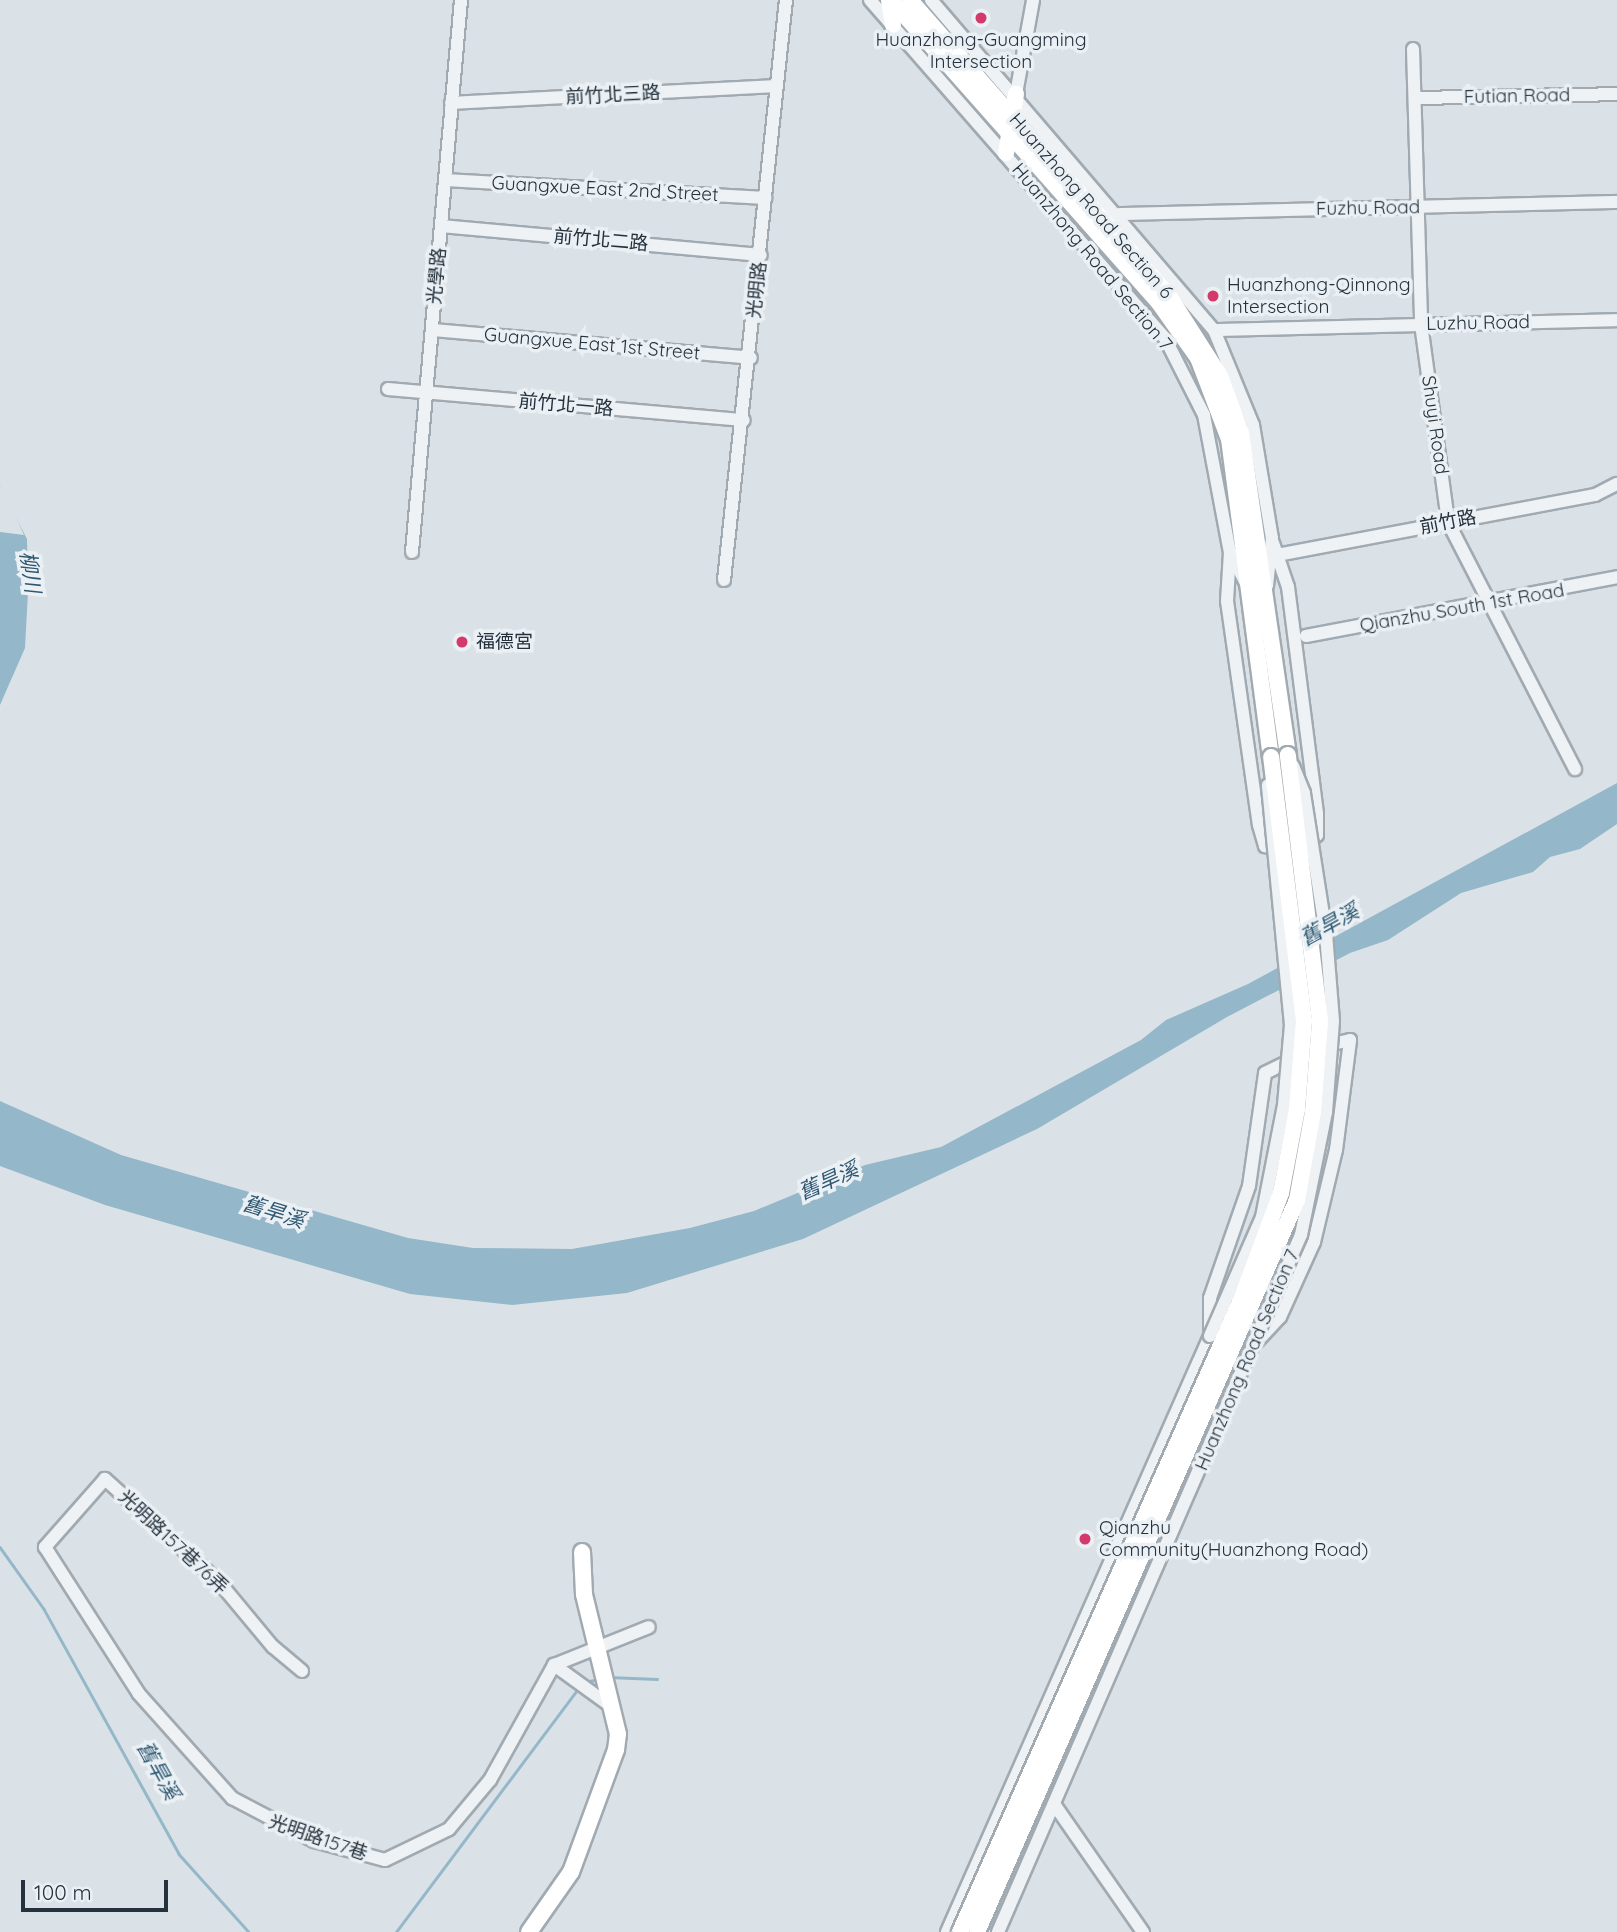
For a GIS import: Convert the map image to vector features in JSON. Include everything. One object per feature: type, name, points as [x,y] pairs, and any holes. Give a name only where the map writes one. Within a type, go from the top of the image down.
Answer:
[{"type":"street","name":"光學路","points":[[412,552],[461,0]]},
{"type":"street","name":"光明路","points":[[724,580],[751,358],[786,0]]},
{"type":"street","name":"Huanzhong Road Section 7","points":[[870,0],[1007,146],[1166,338],[1214,445],[1230,552],[1259,593]]},
{"type":"street","points":[[890,0],[894,25]]},
{"type":"street","name":"Huanzhong Road Section 6","points":[[890,0],[944,61],[1007,146],[1165,312],[1198,358],[1241,432]]},
{"type":"street","name":"Huanzhong Road Section 6","points":[[910,0],[1013,114],[1201,338],[1241,432]]},
{"type":"street","name":"Huanzhong Road Section 6","points":[[931,0],[1119,214],[1214,330],[1241,432]]},
{"type":"street","points":[[1007,146],[1033,0]]},
{"type":"street","name":"Shuyi Road","points":[[1413,49],[1421,324],[1448,522],[1575,769]]},
{"type":"street","name":"前竹北三路","points":[[451,103],[776,86]]},
{"type":"street","name":"Futian Road","points":[[1416,98],[1617,94]]},
{"type":"street","name":"Guangxue East 2nd Street","points":[[445,180],[765,198]]},
{"type":"street","name":"Fuzhu Road","points":[[1119,214],[1617,202]]},
{"type":"street","name":"前竹北二路","points":[[442,226],[761,255]]},
{"type":"street","name":"Luzhu Road","points":[[1214,330],[1617,320]]},
{"type":"street","name":"Guangxue East 1st Street","points":[[433,330],[751,358]]},
{"type":"street","name":"前竹北一路","points":[[388,389],[744,420]]},
{"type":"street","name":"Huanzhong Road Section 7","points":[[1241,432],[1272,538],[1259,593]]},
{"type":"street","name":"Huanzhong Road Section 7","points":[[977,1932],[1297,1200],[1320,1021],[1279,756],[1241,432]]},
{"type":"street","name":"前竹路","points":[[1277,555],[1595,495],[1617,484]]},
{"type":"street","points":[[1230,552],[1227,601],[1259,825],[1272,849],[1304,846],[1317,835],[1288,587],[1272,538]]},
{"type":"street","name":"Qianzhu South 1st Road","points":[[1306,636],[1489,604],[1617,577]]},
{"type":"street","name":"Huanzhong Road Section 7","points":[[947,1932],[1262,1217],[1284,1105],[1291,1025],[1268,801],[1279,756]]},
{"type":"street","name":"Huanzhong Road Section 7","points":[[998,1932],[1301,1235],[1325,1123],[1333,1021],[1304,793],[1279,756]]},
{"type":"street","name":"Huanzhong Road Section 7","points":[[960,1932],[1241,1300],[1281,1193],[1297,1109],[1304,1021],[1279,756]]},
{"type":"street","points":[[1210,1336],[1210,1298],[1249,1186],[1265,1073],[1349,1037],[1336,1150],[1314,1242],[1280,1317],[1252,1347]]},
{"type":"street","name":"光明路157巷76弄","points":[[45,1547],[105,1479],[219,1582],[273,1647],[302,1671]]},
{"type":"street","name":"光明路157巷","points":[[45,1547],[139,1694],[232,1798],[302,1835],[372,1858],[403,1857],[449,1829],[490,1780],[558,1668]]},
{"type":"street","points":[[529,1932],[571,1872],[612,1774],[618,1734],[596,1647],[582,1552]]},
{"type":"street","points":[[612,1707],[589,1695],[558,1668],[596,1647],[649,1627]]},
{"type":"street","points":[[1054,1804],[1143,1932]]},
{"type":"water","name":"柳川","points":[[0,486],[27,539],[28,592],[25,648],[0,705]]},
{"type":"water","name":"舊旱溪","points":[[1617,783],[1617,824],[1580,849],[1550,857],[1533,872],[1461,893],[1388,940],[1350,953],[1227,1017],[1037,1129],[803,1239],[627,1293],[512,1305],[410,1294],[105,1205],[0,1166],[0,1101],[121,1155],[408,1238],[473,1248],[572,1249],[690,1228],[754,1211],[865,1165],[941,1147],[1141,1040],[1166,1020],[1248,984]]},
{"type":"pier","points":[[0,487],[3,487],[24,535],[0,532]]},
{"type":"waterway","name":"舊旱溪","points":[[0,1547],[44,1609],[179,1854],[249,1932]]},
{"type":"waterway","name":"舊旱溪","points":[[608,1677],[657,1679]]},
{"type":"waterway","name":"舊旱溪","points":[[584,1682],[599,1679]]},
{"type":"waterway","name":"舊旱溪","points":[[396,1932],[578,1689]]},
{"type":"place","name":"Huanzhong-Guangming Intersection","points":[[981,18]]},
{"type":"place","name":"Huanzhong-Qinnong Intersection","points":[[1213,296]]},
{"type":"place","name":"福德宮","points":[[462,642]]},
{"type":"place","name":"Qianzhu Community(Huanzhong Road)","points":[[1085,1539]]}]
